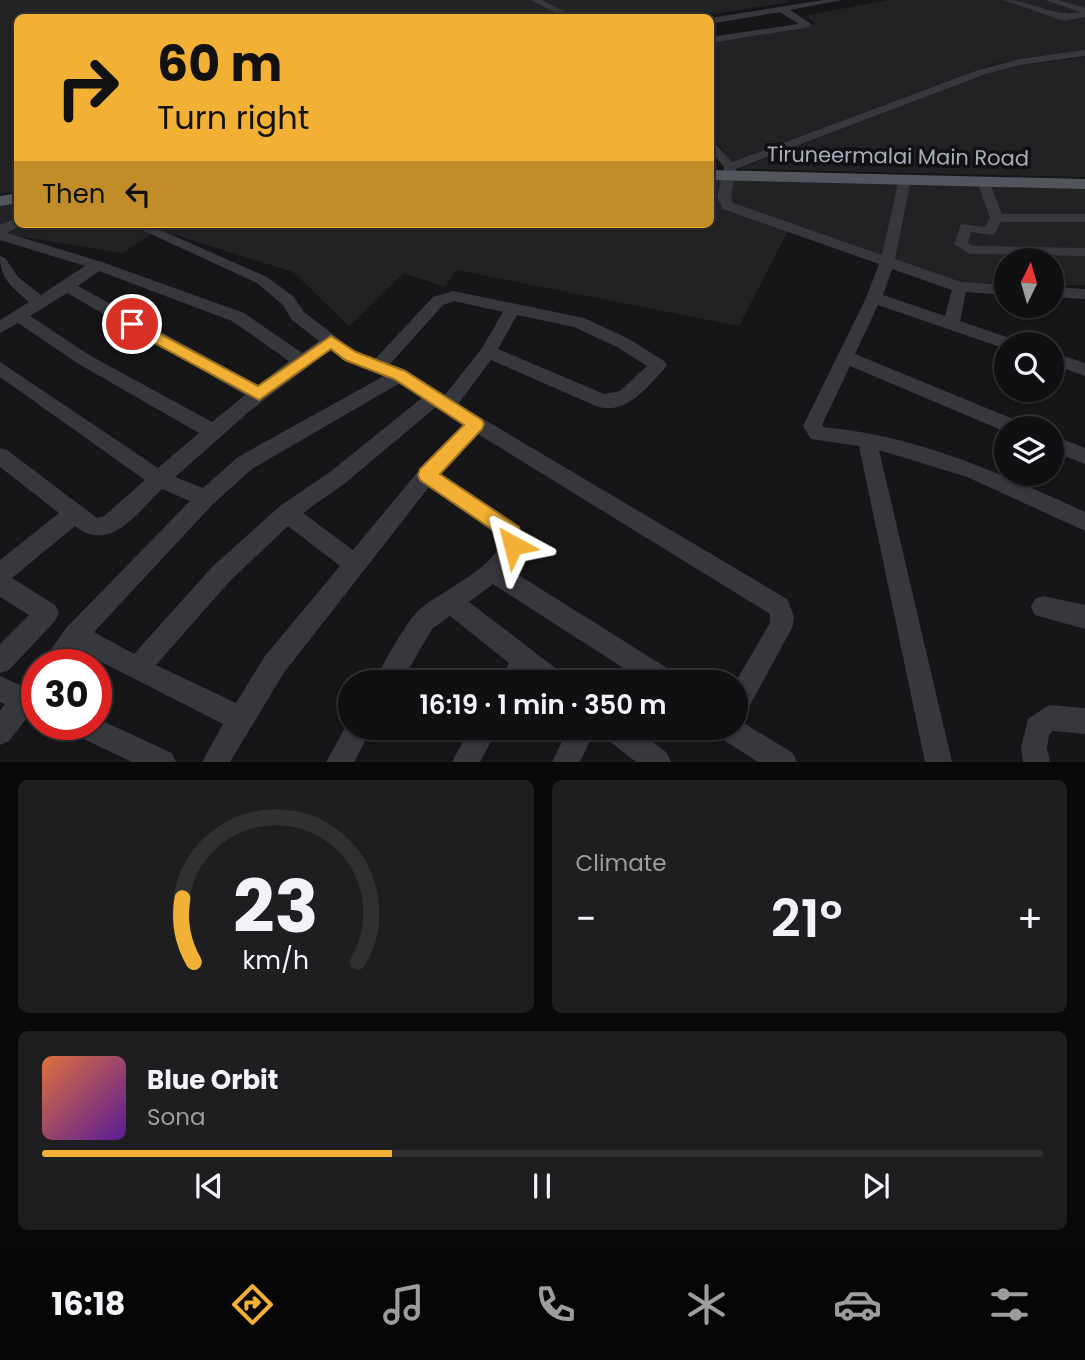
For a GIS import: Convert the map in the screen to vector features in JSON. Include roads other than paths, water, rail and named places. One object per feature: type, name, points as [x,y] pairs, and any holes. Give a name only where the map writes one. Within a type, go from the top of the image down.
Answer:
[{"type":"main road","name":"Tiruneermalai Main Road","points":[[722,172],[1085,184]]},
{"type":"street","points":[[535,0],[565,14]]},
{"type":"street","points":[[714,20],[838,0]]},
{"type":"street","points":[[1008,0],[1064,18],[1085,12]]},
{"type":"street","points":[[1049,0],[1085,12]]},
{"type":"street","points":[[714,39],[807,24],[783,10]]},
{"type":"street","points":[[722,172],[982,72],[1020,62],[1085,53]]},
{"type":"street","points":[[714,151],[722,172],[727,206],[960,287],[994,289]]},
{"type":"street","points":[[905,179],[887,263],[874,298],[812,426],[818,434],[867,439],[972,470],[1085,522]]},
{"type":"street","points":[[983,181],[997,218]]},
{"type":"street","points":[[997,218],[1085,218]]},
{"type":"street","points":[[997,218],[989,232],[965,227],[962,246],[970,250],[1085,252]]},
{"type":"street","points":[[145,228],[262,280],[289,301],[298,316],[350,356],[400,375],[476,424],[779,607],[781,626],[748,684]]},
{"type":"street","points":[[0,233],[97,265],[237,317],[301,361]]},
{"type":"street","points":[[0,261],[13,280],[40,303]]},
{"type":"street","points":[[0,327],[97,265]]},
{"type":"street","points":[[67,286],[259,394]]},
{"type":"street","points":[[951,324],[960,287]]},
{"type":"street","points":[[1064,293],[1085,294]]},
{"type":"street","points":[[377,366],[444,297],[453,296],[578,322],[597,329],[658,365],[620,401],[612,403],[488,352]]},
{"type":"street","points":[[874,298],[994,339]]},
{"type":"street","points":[[137,669],[221,574],[287,513],[442,401],[488,352],[513,308]]},
{"type":"street","points":[[19,316],[83,359],[212,431]]},
{"type":"street","points":[[0,456],[92,527],[99,528],[111,523],[212,431],[301,361],[331,341]]},
{"type":"street","points":[[847,358],[994,419]]},
{"type":"street","points":[[1064,362],[1085,370]]},
{"type":"street","points":[[0,368],[159,479],[206,498]]},
{"type":"street","points":[[64,649],[206,498],[245,463],[400,375]]},
{"type":"street","points":[[215,761],[274,665],[427,475],[476,424]]},
{"type":"street","points":[[867,439],[939,761]]},
{"type":"street","points":[[1064,448],[1085,456]]},
{"type":"street","points":[[394,670],[424,621],[493,571],[511,550],[514,542],[512,533],[427,475]]},
{"type":"street","points":[[0,574],[75,513]]},
{"type":"street","points":[[287,513],[354,564]]},
{"type":"street","points":[[493,571],[647,670]]},
{"type":"street","points":[[0,584],[47,613],[0,661]]},
{"type":"street","points":[[451,602],[516,670]]},
{"type":"street","points":[[1043,607],[1085,617]]},
{"type":"street","points":[[75,635],[137,669],[240,719]]},
{"type":"street","points":[[0,689],[21,694]]},
{"type":"street","points":[[0,732],[21,710]]},
{"type":"street","points":[[1037,761],[1034,748],[1037,728],[1049,718],[1085,721]]},
{"type":"street","points":[[112,738],[163,761]]},
{"type":"street","points":[[339,761],[352,740]]},
{"type":"street","points":[[465,761],[478,740]]},
{"type":"street","points":[[565,761],[576,740]]},
{"type":"street","points":[[629,740],[658,761]]},
{"type":"street","points":[[748,740],[784,761]]}]
